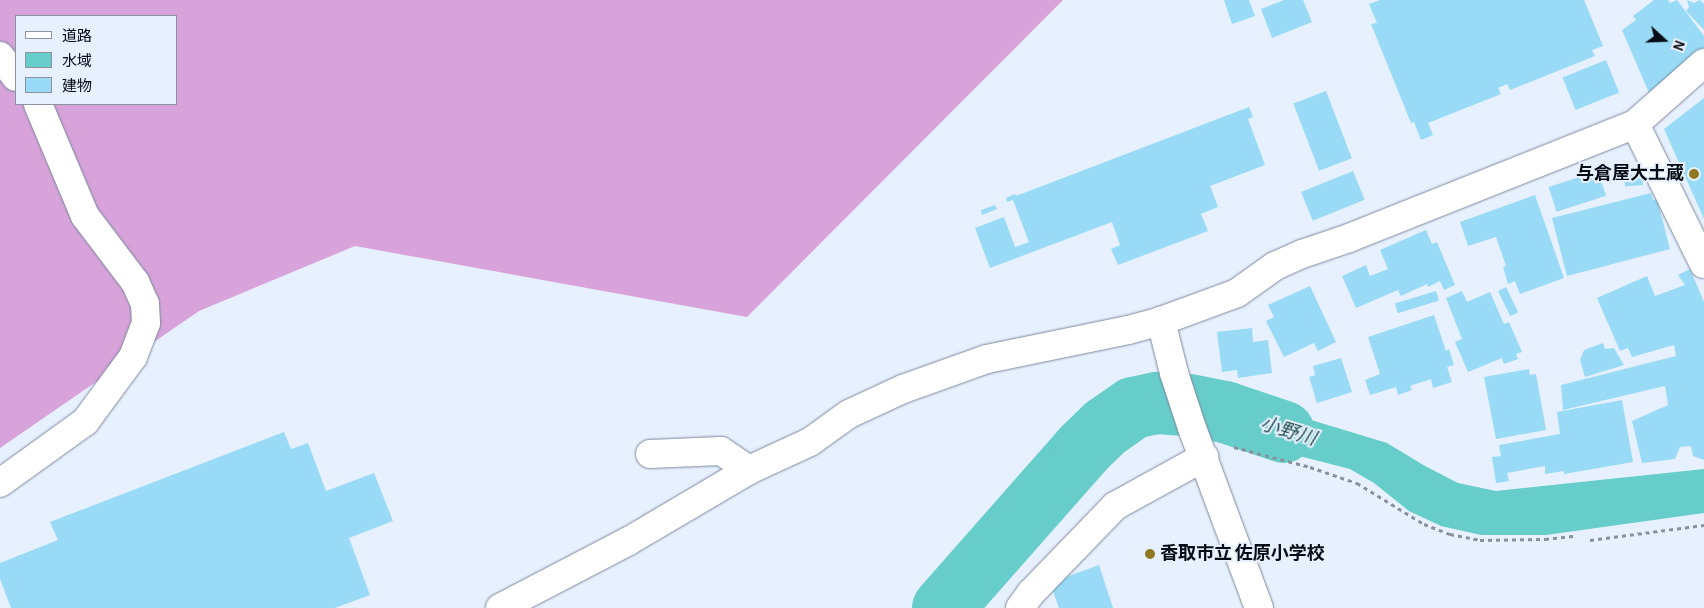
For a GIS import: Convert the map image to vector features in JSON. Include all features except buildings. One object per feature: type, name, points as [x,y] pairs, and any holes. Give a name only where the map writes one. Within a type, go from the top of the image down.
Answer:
[{"type":"street","points":[[0,56],[15,76]]},
{"type":"street","points":[[500,608],[627,542],[749,470],[810,442],[849,414],[902,389],[987,359],[1128,330],[1161,321],[1237,293],[1275,266],[1302,254],[1349,238],[1635,124],[1704,63]]},
{"type":"street","points":[[0,482],[85,422],[132,357],[146,323],[145,304],[135,282],[85,216],[38,105]]},
{"type":"street","points":[[1635,124],[1704,264]]},
{"type":"street","points":[[1161,321],[1174,373],[1259,608]]},
{"type":"street","points":[[1020,608],[1031,593],[1115,506],[1198,441]]},
{"type":"street","points":[[650,454],[721,451],[749,470]]},
{"type":"path","points":[[1198,441],[1259,453],[1357,483],[1424,524],[1450,534],[1480,540],[1545,539],[1576,536]]},
{"type":"path","points":[[1590,540],[1704,525]]},
{"type":"shaded area","points":[[0,0],[1063,0],[747,317],[355,246],[199,311],[0,448]]},
{"type":"water","points":[[1196,385],[1387,443],[1458,483],[1496,491],[1704,469],[1704,513],[1546,535],[1481,535],[1441,526],[1409,511],[1374,483],[1350,469],[1206,432]]},
{"type":"waterway","name":"小野川","points":[[943,608],[1083,449],[1106,427],[1133,408],[1157,403],[1189,405],[1225,412],[1284,432]]},
{"type":"place","name":"与倉屋大土蔵","points":[[1694,174]]},
{"type":"place","name":"香取市立 佐原小学校","points":[[1150,554]]}]
